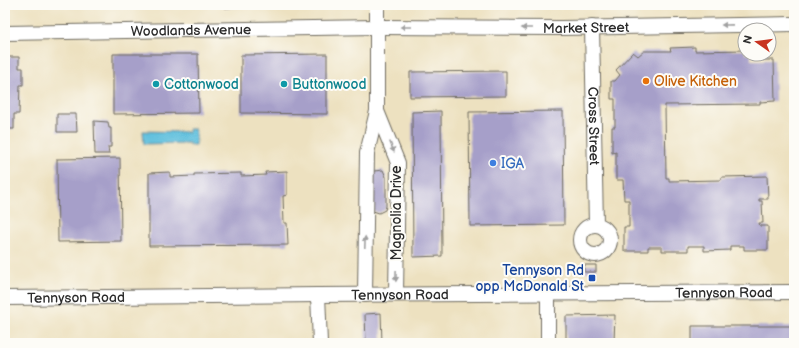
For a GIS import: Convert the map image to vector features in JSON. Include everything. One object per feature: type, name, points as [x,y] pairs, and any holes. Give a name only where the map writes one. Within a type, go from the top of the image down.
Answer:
[{"type":"street","name":"Magnolia Drive","points":[[365,295],[367,153],[377,111],[377,5]]},
{"type":"street","name":"Market Street","points":[[377,27],[592,27],[794,24]]},
{"type":"street","name":"Woodlands Avenue","points":[[5,33],[377,27]]},
{"type":"street","name":"Cross Street","points":[[592,27],[596,226]]},
{"type":"street","name":"Magnolia Drive","points":[[377,111],[398,163],[396,294]]},
{"type":"street","name":"Tennyson Road","points":[[5,298],[794,292]]},
{"type":"street","points":[[548,293],[548,343]]},
{"type":"street","points":[[318,295],[320,343]]},
{"type":"water","points":[[189,129],[195,129],[196,145],[189,145],[189,143],[144,144],[143,131],[189,132]]},
{"type":"building","points":[[225,5],[239,5],[239,7],[225,8]]},
{"type":"building","points":[[261,5],[275,5],[275,7],[261,8]]},
{"type":"building","points":[[695,47],[695,51],[737,50],[737,62],[774,62],[775,101],[760,102],[760,104],[665,105],[666,178],[669,178],[669,181],[721,180],[722,177],[767,176],[768,199],[759,199],[759,201],[762,201],[763,223],[759,223],[760,226],[768,226],[768,250],[744,250],[744,246],[730,246],[730,250],[704,251],[704,246],[688,246],[688,251],[662,251],[662,247],[648,247],[648,251],[624,251],[624,227],[629,227],[629,200],[624,200],[623,180],[616,180],[616,152],[612,153],[612,127],[615,127],[615,99],[611,99],[611,81],[615,81],[620,75],[616,70],[633,52],[638,56],[644,51],[671,51],[670,48]]},
{"type":"building","name":"Cottonwood","points":[[113,54],[198,54],[199,113],[113,114]]},
{"type":"building","name":"Buttonwood","points":[[327,54],[327,114],[241,113],[241,55]]},
{"type":"building","points":[[5,57],[19,57],[19,68],[23,68],[23,85],[20,85],[19,114],[14,114],[14,129],[5,129]]},
{"type":"building","points":[[506,71],[506,96],[410,97],[410,72]]},
{"type":"building","points":[[441,111],[442,256],[413,257],[412,112]]},
{"type":"building","points":[[563,111],[564,225],[470,226],[469,112]]},
{"type":"building","points":[[57,114],[76,114],[77,132],[57,132]]},
{"type":"building","points":[[94,121],[108,122],[109,128],[111,128],[111,147],[108,147],[109,154],[95,154]]},
{"type":"building","points":[[120,158],[121,241],[58,242],[57,159]]},
{"type":"building","points":[[383,170],[386,177],[386,206],[385,210],[379,213],[373,211],[371,177],[374,171]]},
{"type":"building","points":[[287,171],[287,195],[283,196],[284,223],[287,223],[288,245],[149,246],[149,173],[170,172],[170,177],[194,176],[194,174],[241,173],[241,176],[266,175],[265,172]]},
{"type":"building","points":[[584,265],[596,265],[596,272],[584,272]]},
{"type":"building","points":[[381,313],[382,343],[366,343],[365,314]]},
{"type":"building","points":[[615,315],[614,342],[566,343],[566,316]]},
{"type":"building","points":[[692,326],[794,326],[794,343],[692,343]]},
{"type":"place","name":"Olive Kitchen","points":[[646,81]]},
{"type":"place","name":"Cottonwood","points":[[156,84]]},
{"type":"place","name":"Buttonwood","points":[[284,84]]},
{"type":"place","name":"IGA","points":[[493,163]]},
{"type":"place","name":"Tennyson Rd opp McDonald St","points":[[592,278]]}]
